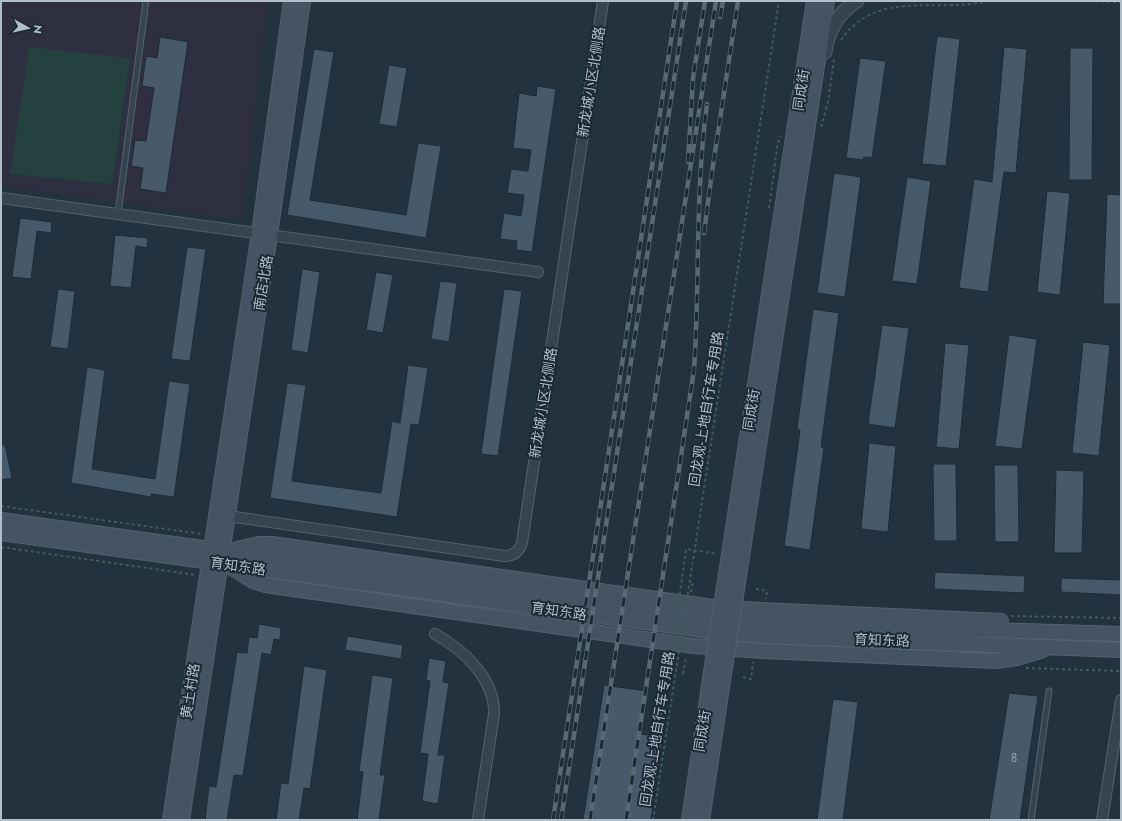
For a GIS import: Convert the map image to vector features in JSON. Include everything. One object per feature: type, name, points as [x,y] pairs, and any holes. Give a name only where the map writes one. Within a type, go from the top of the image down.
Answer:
[{"type":"main road","name":"南店北路","points":[[216,557],[228,516],[265,234],[291,1]]},
{"type":"main road","name":"南店北路","points":[[216,557],[302,1]]},
{"type":"main road","name":"同成街","points":[[689,820],[718,673],[731,588],[814,1]]},
{"type":"main road","name":"同成街","points":[[731,588],[805,144],[827,1]]},
{"type":"main road","name":"育知东路","points":[[1,520],[216,557],[717,632],[764,636],[1121,650]]},
{"type":"main road","name":"育知东路","points":[[1,533],[216,557],[718,619],[789,624],[1121,634]]},
{"type":"main road","name":"黄土村路","points":[[170,820],[216,557]]},
{"type":"main road","name":"黄土村路","points":[[182,820],[216,557]]},
{"type":"main road","name":"同成街","points":[[702,820],[718,673]]},
{"type":"street","name":"新龙城小区北侧路","points":[[228,516],[504,556],[515,553],[521,547],[603,1]]},
{"type":"street","points":[[805,144],[818,99],[828,39],[833,25],[840,15],[857,1]]},
{"type":"street","points":[[1,198],[538,272]]},
{"type":"street","points":[[435,634],[453,644],[471,661],[492,698],[494,714],[478,820]]},
{"type":"street","points":[[1102,820],[1121,700]]},
{"type":"lane","points":[[118,214],[146,1]]},
{"type":"lane","points":[[1031,820],[1049,691]]},
{"type":"path","name":"回龙观-上地自行车专用路","points":[[653,820],[779,1]]},
{"type":"path","points":[[838,46],[843,36],[857,20],[883,6],[899,4],[955,5],[989,1]]},
{"type":"path","points":[[1077,1],[1121,2]]},
{"type":"path","points":[[819,132],[828,102],[835,56]]},
{"type":"path","points":[[1,506],[192,533]]},
{"type":"path","points":[[1,547],[185,573]]},
{"type":"path","points":[[659,728],[686,549],[719,554]]},
{"type":"path","points":[[691,592],[693,580]]},
{"type":"path","points":[[756,589],[767,591],[766,598]]},
{"type":"path","points":[[673,595],[688,597]]},
{"type":"path","points":[[1006,616],[1121,618]]},
{"type":"path","points":[[683,674],[686,656]]},
{"type":"path","points":[[743,677],[751,679],[753,661]]},
{"type":"shaded area","points":[[1,1],[267,1],[242,220],[1,186]]},
{"type":"green space","points":[[29,47],[130,58],[112,184],[10,174]]},
{"type":"building","points":[[937,36],[960,39],[946,166],[922,164]]},
{"type":"building","points":[[160,37],[188,42],[166,193],[140,189],[143,168],[131,166],[135,140],[146,141],[154,88],[142,86],[146,56],[157,58]]},
{"type":"building","points":[[1004,47],[1027,49],[1016,173],[1004,172],[988,292],[959,288],[974,179],[992,182]]},
{"type":"building","points":[[1070,48],[1093,48],[1092,180],[1069,180]]},
{"type":"building","points":[[314,49],[334,52],[310,200],[406,215],[418,143],[441,146],[426,238],[287,215]]},
{"type":"building","points":[[860,58],[886,61],[872,158],[864,157],[863,160],[846,158]]},
{"type":"building","points":[[389,65],[407,68],[397,127],[379,124]]},
{"type":"building","points":[[537,86],[556,89],[532,252],[516,250],[517,241],[500,239],[504,213],[521,216],[524,195],[507,193],[511,169],[528,171],[531,150],[513,148],[519,93],[536,96]]},
{"type":"building","points":[[834,173],[861,177],[845,297],[817,293]]},
{"type":"building","points":[[907,177],[931,181],[917,284],[892,281]]},
{"type":"building","points":[[1047,191],[1070,193],[1060,295],[1037,292]]},
{"type":"building","points":[[1107,194],[1121,195],[1121,304],[1103,304]]},
{"type":"building","points":[[20,218],[52,222],[51,233],[37,231],[31,279],[12,277]]},
{"type":"building","points":[[115,235],[148,238],[147,248],[136,246],[131,288],[110,286]]},
{"type":"building","points":[[187,247],[206,249],[190,361],[171,359]]},
{"type":"building","points":[[302,269],[320,272],[308,353],[291,350]]},
{"type":"building","points":[[376,272],[393,275],[383,333],[366,330]]},
{"type":"building","points":[[440,281],[457,283],[449,342],[431,339]]},
{"type":"building","points":[[58,289],[75,291],[68,349],[50,347]]},
{"type":"building","points":[[504,289],[522,291],[498,456],[481,454]]},
{"type":"building","points":[[813,309],[839,313],[821,447],[824,448],[810,550],[784,546],[800,430],[797,429]]},
{"type":"building","points":[[882,325],[909,328],[895,428],[868,424]]},
{"type":"building","points":[[1009,335],[1037,339],[1022,449],[995,446]]},
{"type":"building","points":[[1083,342],[1110,345],[1099,456],[1072,453]]},
{"type":"building","points":[[945,343],[969,345],[959,449],[936,447]]},
{"type":"building","points":[[408,365],[428,368],[419,425],[411,424],[397,517],[270,498],[287,383],[306,385],[292,481],[381,493],[392,421],[400,423]]},
{"type":"building","points":[[87,367],[105,370],[92,469],[155,479],[169,381],[190,384],[174,497],[151,494],[151,497],[71,483]]},
{"type":"building","points":[[869,443],[896,446],[888,532],[861,529]]},
{"type":"building","points":[[1,445],[5,445],[12,478],[1,480]]},
{"type":"building","points":[[933,464],[956,464],[957,541],[934,541]]},
{"type":"building","points":[[994,465],[1018,465],[1019,542],[995,542]]},
{"type":"building","points":[[1056,470],[1084,471],[1082,553],[1054,553]]},
{"type":"building","points":[[935,572],[1025,576],[1024,593],[934,589]]},
{"type":"building","points":[[1061,578],[1121,580],[1121,595],[1061,592]]},
{"type":"building","points":[[259,624],[281,628],[280,640],[274,639],[271,655],[262,653],[243,776],[234,775],[227,820],[205,820],[209,786],[216,787],[237,652],[247,653],[249,637],[257,638]]},
{"type":"building","points":[[347,636],[403,645],[401,659],[345,650]]},
{"type":"building","points":[[429,658],[446,661],[443,682],[449,683],[438,755],[445,755],[438,804],[422,801],[428,754],[420,753],[430,681],[426,680]]},
{"type":"building","points":[[304,666],[327,670],[310,789],[304,788],[299,820],[276,820],[281,783],[288,784]]},
{"type":"building","points":[[372,675],[393,678],[380,775],[385,775],[379,820],[357,820],[363,772],[359,771]]},
{"type":"building","points":[[604,685],[647,691],[641,734],[663,737],[651,820],[583,820]]},
{"type":"building","points":[[1009,693],[1038,696],[1020,820],[989,820]]},
{"type":"building","points":[[833,699],[858,702],[843,820],[817,820]]},
{"type":"railway","points":[[553,820],[677,1]]},
{"type":"railway","points":[[561,820],[686,1]]},
{"type":"railway","points":[[688,162],[693,78],[705,1]]},
{"type":"railway","points":[[590,820],[716,1]]},
{"type":"railway","points":[[720,17],[723,1]]},
{"type":"railway","points":[[704,233],[738,1]]},
{"type":"railway","points":[[626,820],[694,370],[699,204],[703,137],[707,104]]}]
